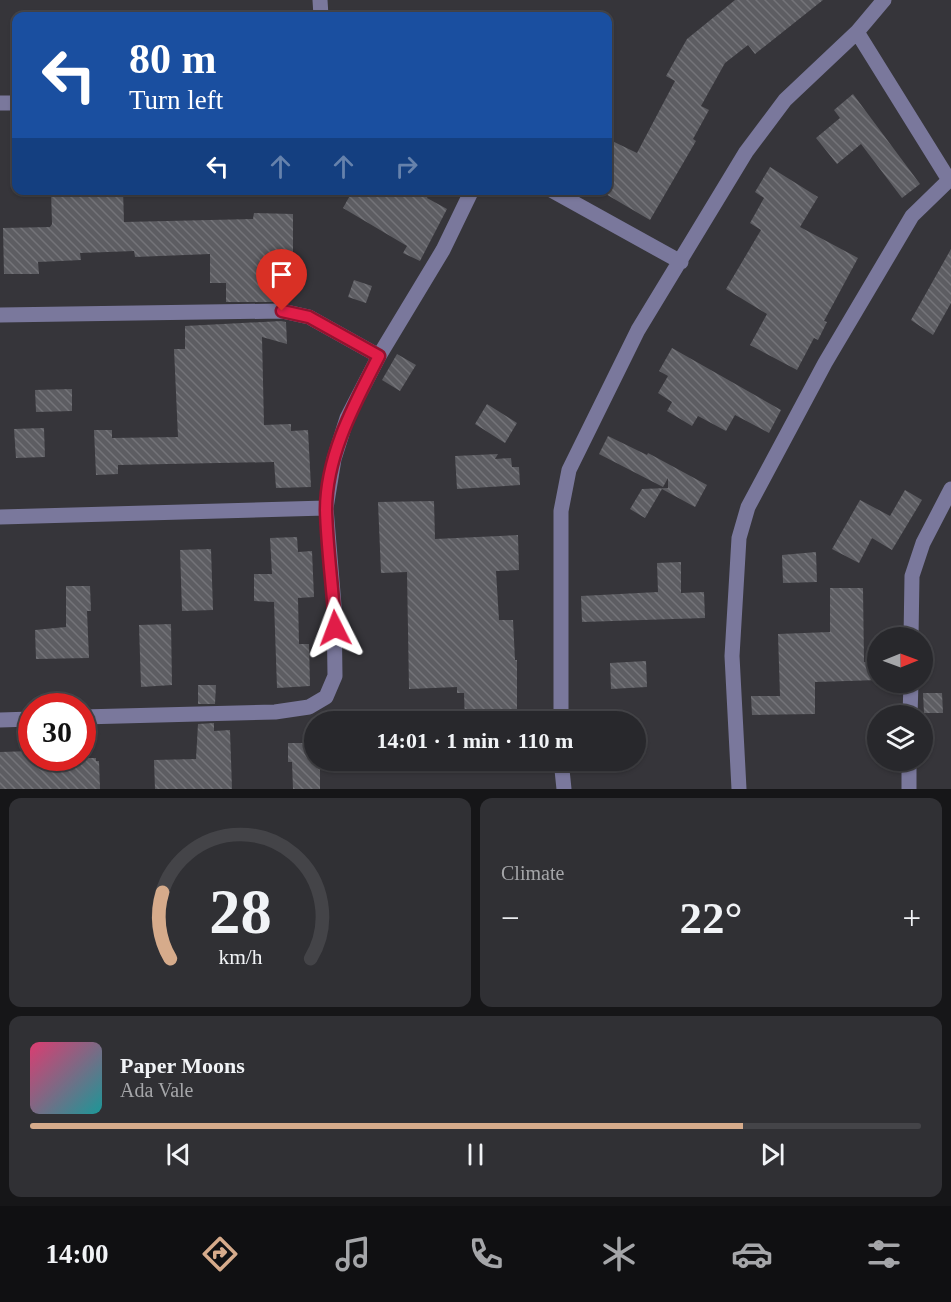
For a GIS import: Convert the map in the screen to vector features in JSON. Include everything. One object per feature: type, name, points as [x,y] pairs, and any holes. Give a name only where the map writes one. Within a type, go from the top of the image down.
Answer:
[{"type":"street","points":[[561,711],[561,511],[569,470],[638,330],[746,152],[784,100],[857,32],[884,0]]},
{"type":"street","points":[[739,789],[732,656],[739,538],[748,507],[825,363],[912,216],[950,179],[857,32]]},
{"type":"street","points":[[96,717],[275,712],[309,707],[326,697],[335,676],[336,660],[326,508],[334,459],[347,418],[379,356],[443,250],[470,195]]},
{"type":"street","points":[[560,195],[681,262]]},
{"type":"street","points":[[0,315],[282,311],[309,317],[379,356]]},
{"type":"street","points":[[911,627],[912,576],[923,543],[951,489]]},
{"type":"street","points":[[0,517],[326,508]]},
{"type":"street","points":[[0,720],[18,719]]},
{"type":"street","points":[[562,771],[564,789]]},
{"type":"street","points":[[909,771],[909,789]]},
{"type":"building","points":[[735,0],[823,0],[755,54],[748,45],[725,63],[701,106],[709,110],[693,139],[696,141],[650,220],[607,195],[612,195],[612,141],[637,153],[675,81],[666,76],[687,39]]},
{"type":"building","points":[[853,94],[920,184],[902,198],[861,144],[837,164],[816,138],[840,118],[834,110]]},
{"type":"building","points":[[770,167],[818,197],[800,227],[858,258],[824,321],[827,322],[818,340],[814,338],[797,370],[750,345],[767,314],[726,289],[761,230],[750,223],[764,198],[755,192]]},
{"type":"building","points":[[51,195],[123,195],[124,222],[253,219],[254,213],[293,214],[293,259],[286,259],[286,302],[226,302],[226,283],[210,283],[210,254],[135,257],[134,251],[80,253],[81,260],[38,262],[39,274],[4,274],[3,228],[50,227],[52,224]]},
{"type":"building","points":[[350,195],[428,195],[427,198],[447,209],[420,261],[403,253],[407,246],[343,208]]},
{"type":"building","points":[[951,249],[951,303],[933,335],[911,320]]},
{"type":"building","points":[[354,280],[372,286],[366,303],[348,297]]},
{"type":"building","points":[[286,322],[287,344],[262,337],[264,425],[291,424],[291,431],[308,430],[311,487],[276,488],[274,462],[118,465],[118,474],[96,475],[94,430],[112,430],[112,438],[178,437],[174,349],[185,349],[185,326]]},
{"type":"building","points":[[672,348],[781,410],[769,433],[735,415],[726,431],[698,416],[692,426],[667,411],[672,402],[658,393],[668,376],[659,371]]},
{"type":"building","points":[[397,354],[416,365],[400,391],[382,380]]},
{"type":"building","points":[[72,389],[72,411],[36,412],[35,390]]},
{"type":"building","points":[[487,404],[517,423],[505,443],[475,424]]},
{"type":"building","points":[[44,428],[45,457],[16,458],[14,429]]},
{"type":"building","points":[[608,436],[647,455],[648,453],[707,485],[695,507],[662,489],[645,518],[630,509],[642,489],[668,488],[668,478],[663,487],[599,454]]},
{"type":"building","points":[[498,454],[495,459],[511,458],[512,467],[519,467],[520,485],[457,489],[455,456]]},
{"type":"building","points":[[905,490],[922,500],[892,550],[872,538],[859,563],[832,549],[860,500],[890,516]]},
{"type":"building","points":[[434,501],[435,539],[518,535],[519,570],[496,571],[499,620],[513,620],[515,660],[517,660],[517,711],[465,711],[464,693],[457,693],[457,687],[409,689],[407,572],[381,573],[378,502]]},
{"type":"building","points":[[297,537],[298,552],[312,551],[314,597],[298,598],[299,644],[309,644],[310,686],[277,688],[274,602],[254,601],[254,574],[272,574],[270,538]]},
{"type":"building","points":[[211,549],[213,610],[182,611],[180,550]]},
{"type":"building","points":[[816,552],[817,582],[783,583],[782,555]]},
{"type":"building","points":[[681,562],[681,593],[704,592],[705,618],[582,622],[581,596],[658,592],[657,563]]},
{"type":"building","points":[[66,586],[90,586],[91,611],[87,611],[89,658],[36,659],[35,630],[66,627]]},
{"type":"building","points":[[830,588],[863,588],[864,662],[867,662],[867,680],[815,682],[815,714],[752,715],[751,696],[780,696],[778,634],[830,632]]},
{"type":"building","points":[[171,624],[172,685],[141,687],[139,625]]},
{"type":"building","points":[[646,661],[647,687],[611,689],[610,663]]},
{"type":"building","points":[[198,685],[216,685],[215,704],[198,704]]},
{"type":"building","points":[[923,693],[942,693],[943,713],[933,713],[933,705],[924,705]]},
{"type":"building","points":[[214,723],[214,731],[230,730],[232,789],[155,789],[154,760],[196,759],[198,724]]},
{"type":"building","points":[[288,743],[304,743],[304,771],[320,771],[320,789],[293,789],[292,762],[288,762]]},
{"type":"building","points":[[18,751],[18,771],[96,771],[96,761],[99,761],[100,789],[0,789],[0,752]]},
{"type":"route","points":[[282,311],[309,317],[379,356],[347,418],[334,459],[326,508],[335,628]]}]
